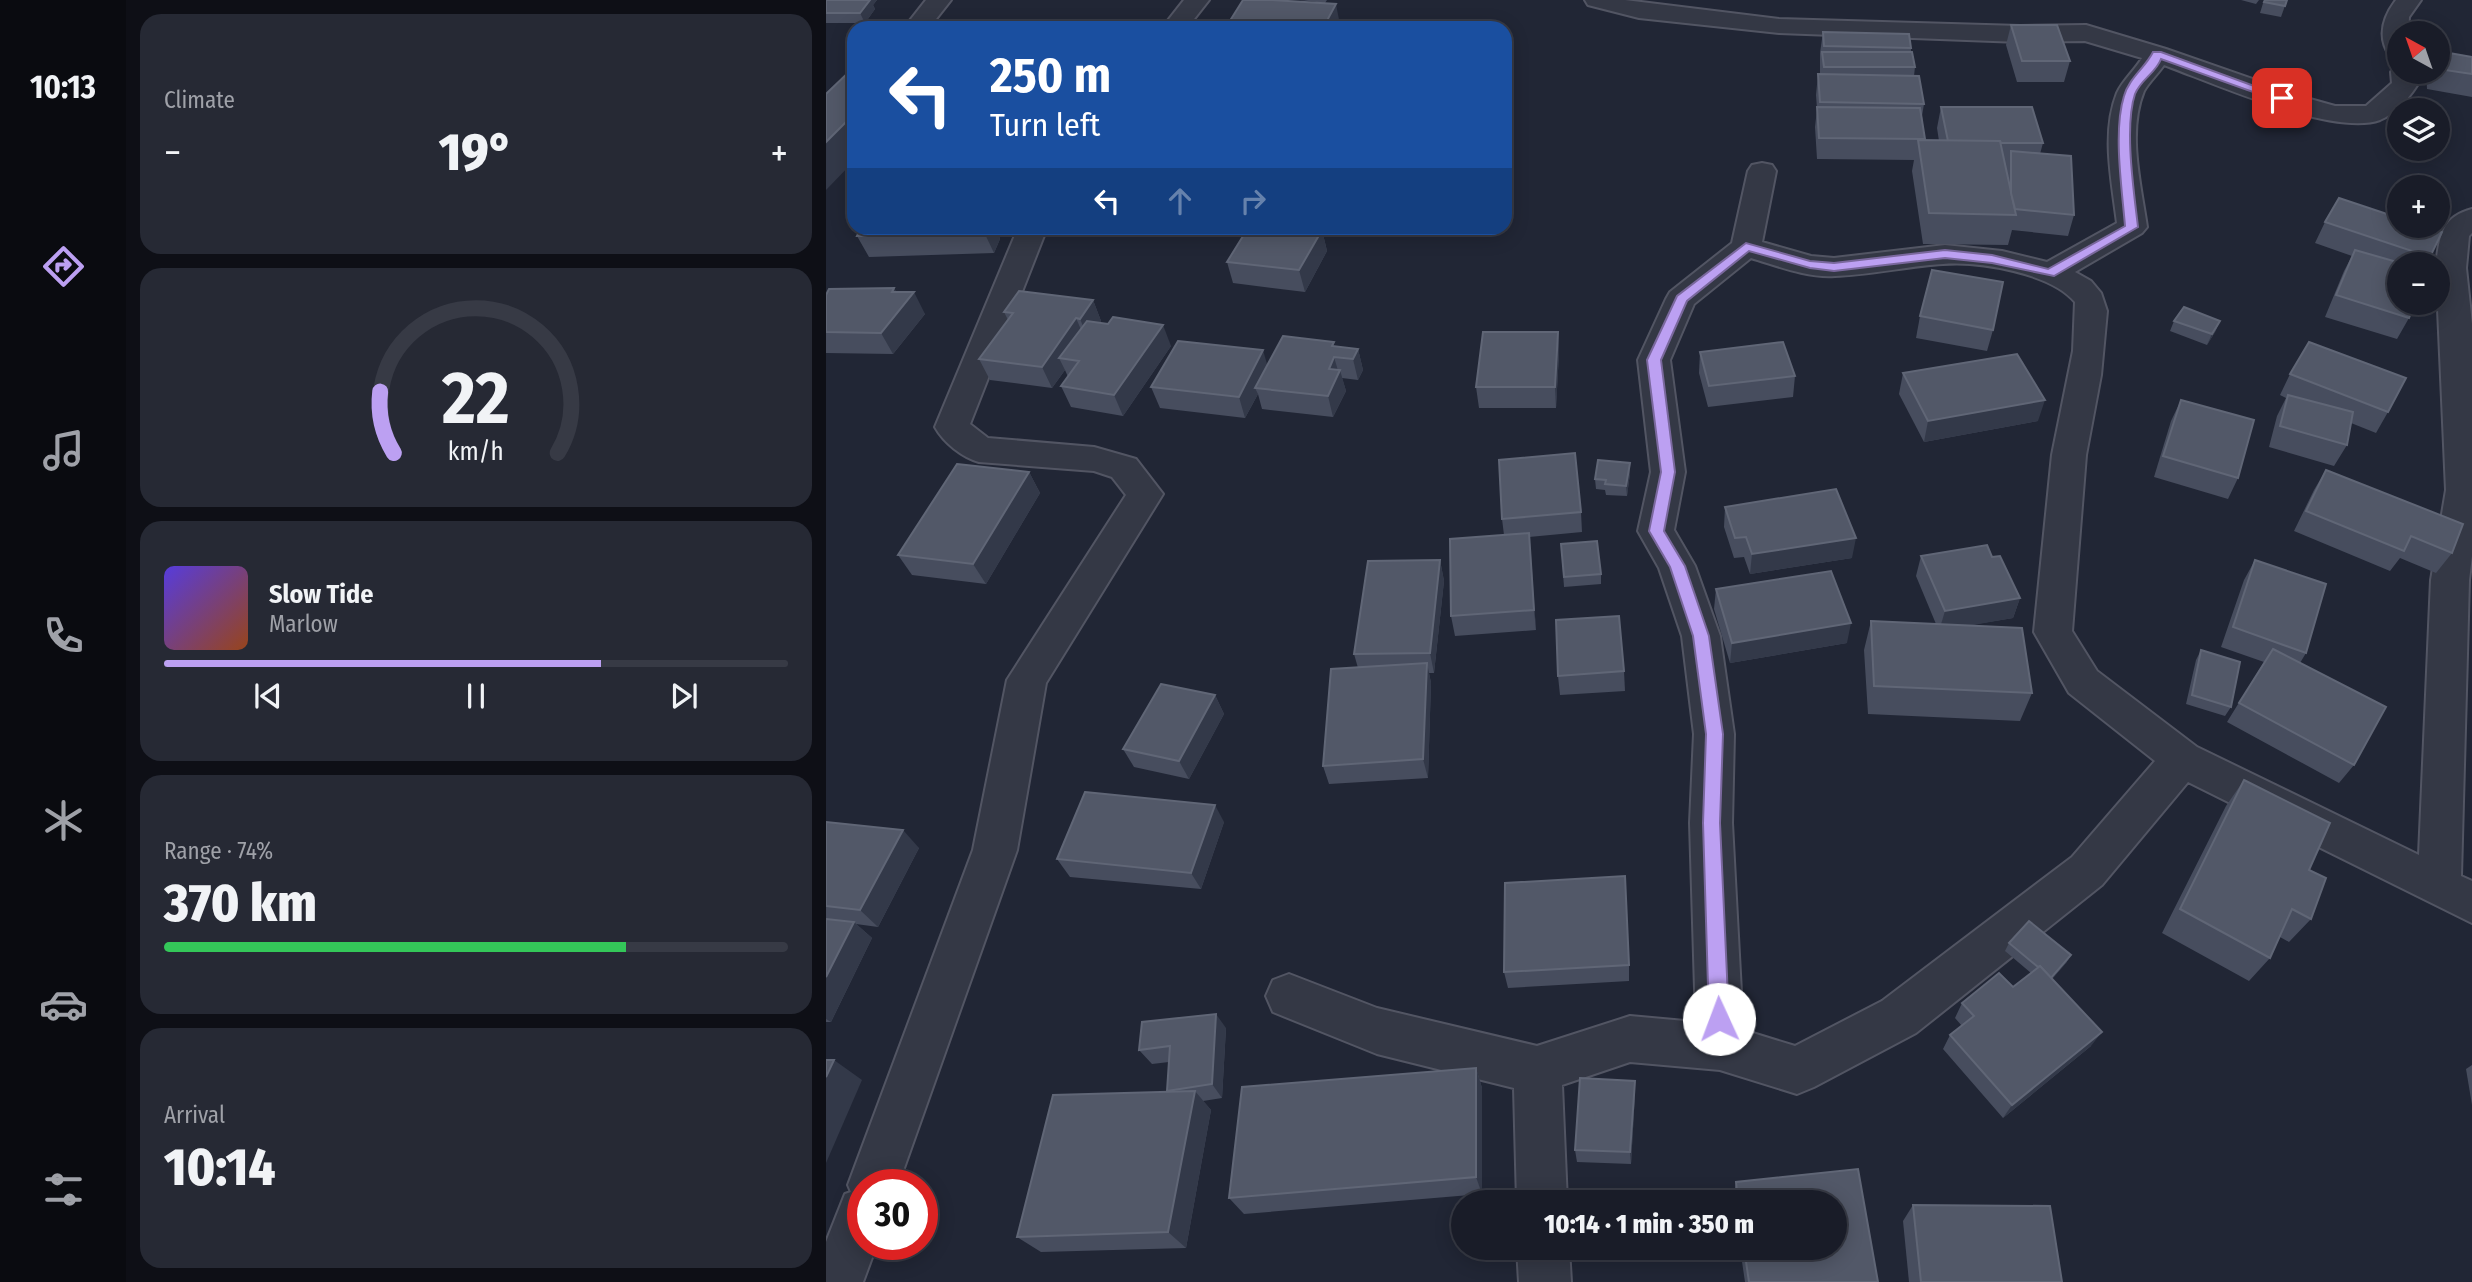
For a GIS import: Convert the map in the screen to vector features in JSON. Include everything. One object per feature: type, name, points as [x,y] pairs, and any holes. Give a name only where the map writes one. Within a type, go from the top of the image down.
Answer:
[{"type":"street","points":[[922,21],[939,0]]},
{"type":"street","points":[[1180,21],[1197,0]]},
{"type":"street","points":[[1597,0],[1639,12],[1779,26],[2020,34],[2086,33],[2157,54],[2333,114],[2372,114],[2388,103],[2405,84]]},
{"type":"street","points":[[2396,21],[2397,13],[2409,0]]},
{"type":"street","points":[[2050,273],[2132,227],[2124,155],[2127,108],[2136,80],[2153,65],[2157,54]]},
{"type":"street","points":[[1720,1046],[1711,823],[1714,734],[1701,636],[1677,566],[1656,531],[1668,472],[1654,360],[1681,299],[1746,247],[1762,171]]},
{"type":"street","points":[[1746,247],[1810,264],[1834,267],[1945,254],[1992,259],[2050,273],[2073,282],[2083,291],[2093,310],[2076,431],[2070,455],[2053,632],[2083,682],[2182,759],[2456,895],[2450,580],[2464,490],[2451,268],[2455,233],[2472,218]]},
{"type":"street","points":[[879,1169],[995,850],[1027,680],[1145,494],[1124,468],[1094,459],[979,450],[953,427],[1029,235]]},
{"type":"street","points":[[1289,996],[1377,1031],[1537,1070],[1630,1039],[1720,1046],[1797,1070],[1899,1017],[2087,871],[2182,759]]},
{"type":"street","points":[[1537,1070],[1542,1190]]},
{"type":"street","points":[[837,1282],[847,1255]]},
{"type":"street","points":[[1544,1260],[1545,1282]]},
{"type":"building","points":[[826,0],[870,0],[860,13],[826,13]]},
{"type":"building","points":[[1243,0],[1336,4],[1327,21],[1230,21]]},
{"type":"building","points":[[2287,0],[2285,6],[2264,2]]},
{"type":"building","points":[[2011,25],[2057,25],[2070,61],[2022,61]]},
{"type":"building","points":[[1823,32],[1909,34],[1911,48],[1824,46]]},
{"type":"building","points":[[1822,52],[1912,52],[1915,67],[1824,67]]},
{"type":"building","points":[[2450,53],[2472,57],[2472,74],[2450,71]]},
{"type":"building","points":[[847,74],[847,121],[826,142],[826,94]]},
{"type":"building","points":[[1818,74],[1919,76],[1924,104],[1820,102]]},
{"type":"building","points":[[1817,107],[1920,108],[1925,139],[1819,138]]},
{"type":"building","points":[[1941,107],[2032,107],[2043,143],[1948,141]]},
{"type":"building","points":[[1918,140],[2000,141],[2016,215],[1929,213]]},
{"type":"building","points":[[2011,151],[2071,156],[2074,215],[2015,209],[2011,193]]},
{"type":"building","points":[[2339,198],[2387,214],[2387,238],[2439,238],[2432,252],[2415,252],[2325,222]]},
{"type":"building","points":[[1244,235],[1319,235],[1299,270],[1227,262]]},
{"type":"building","points":[[2355,250],[2387,259],[2387,311],[2336,295]]},
{"type":"building","points":[[1932,270],[2003,282],[1993,330],[1920,316]]},
{"type":"building","points":[[894,288],[892,292],[914,292],[881,333],[826,332],[826,295],[829,289]]},
{"type":"building","points":[[1019,291],[1093,300],[1080,319],[1076,318],[1042,367],[979,359],[1013,313],[1004,312]]},
{"type":"building","points":[[2184,307],[2220,321],[2212,334],[2174,321]]},
{"type":"building","points":[[1113,317],[1163,325],[1114,395],[1061,386],[1079,361],[1059,358],[1087,321],[1108,324]]},
{"type":"building","points":[[1483,332],[1558,332],[1555,387],[1476,387]]},
{"type":"building","points":[[1283,336],[1334,342],[1332,346],[1358,349],[1353,359],[1334,357],[1329,369],[1340,370],[1328,396],[1255,388]]},
{"type":"building","points":[[1178,341],[1263,350],[1239,397],[1151,387]]},
{"type":"building","points":[[1783,342],[1795,376],[1709,386],[1700,352]]},
{"type":"building","points":[[2309,342],[2406,378],[2388,412],[2290,374]]},
{"type":"building","points":[[2017,354],[2045,400],[1928,421],[1903,373]]},
{"type":"building","points":[[2288,395],[2353,412],[2347,445],[2280,426]]},
{"type":"building","points":[[2181,400],[2254,420],[2238,478],[2163,456]]},
{"type":"building","points":[[1575,453],[1581,512],[1502,519],[1499,460]]},
{"type":"building","points":[[1598,460],[1630,463],[1626,486],[1605,484],[1606,480],[1595,479]]},
{"type":"building","points":[[957,464],[1029,472],[973,564],[898,555]]},
{"type":"building","points":[[2326,470],[2463,524],[2452,553],[2411,536],[2404,551],[2306,511]]},
{"type":"building","points":[[1836,489],[1856,538],[1752,554],[1746,537],[1735,538],[1725,507]]},
{"type":"building","points":[[1529,533],[1534,610],[1451,616],[1450,539]]},
{"type":"building","points":[[1597,541],[1601,574],[1564,577],[1561,544]]},
{"type":"building","points":[[1987,545],[1992,557],[2000,556],[2020,598],[1945,611],[1921,556]]},
{"type":"building","points":[[1440,560],[1430,653],[1354,654],[1368,561]]},
{"type":"building","points":[[2255,560],[2326,584],[2306,653],[2233,627]]},
{"type":"building","points":[[1831,571],[1851,623],[1732,643],[1716,589]]},
{"type":"building","points":[[1619,616],[1624,671],[1558,676],[1556,620]]},
{"type":"building","points":[[1871,621],[2022,628],[2032,693],[1874,686]]},
{"type":"building","points":[[2273,649],[2386,707],[2354,765],[2239,703]]},
{"type":"building","points":[[2201,650],[2240,662],[2231,707],[2192,695]]},
{"type":"building","points":[[1427,663],[1423,759],[1323,766],[1331,669]]},
{"type":"building","points":[[1161,684],[1215,695],[1179,761],[1123,749]]},
{"type":"building","points":[[2244,780],[2330,823],[2309,870],[2326,878],[2311,919],[2292,909],[2270,958],[2180,909]]},
{"type":"building","points":[[1085,792],[1215,805],[1191,873],[1057,859]]},
{"type":"building","points":[[826,822],[903,830],[860,910],[826,906]]},
{"type":"building","points":[[1625,876],[1629,965],[1504,972],[1505,883]]},
{"type":"building","points":[[826,919],[854,922],[826,977]]},
{"type":"building","points":[[2029,921],[2071,955],[2051,978],[2040,966],[2009,943]]},
{"type":"building","points":[[2040,966],[2102,1032],[2012,1105],[1950,1035],[1974,1016],[1962,1003],[1999,973],[2013,987]]},
{"type":"building","points":[[1216,1014],[1212,1084],[1167,1091],[1170,1046],[1139,1050],[1142,1022]]},
{"type":"building","points":[[826,1060],[834,1060],[826,1077]]},
{"type":"building","points":[[1476,1068],[1476,1177],[1229,1198],[1242,1087]]},
{"type":"building","points":[[1580,1078],[1635,1081],[1630,1152],[1575,1150]]},
{"type":"building","points":[[1195,1091],[1168,1232],[1017,1237],[1053,1095]]},
{"type":"building","points":[[1858,1169],[1878,1282],[1749,1282],[1746,1260],[1847,1260],[1847,1190],[1737,1190],[1736,1182]]},
{"type":"building","points":[[1913,1205],[2050,1206],[2062,1282],[1921,1282]]},
{"type":"route","points":[[1719,1019],[1711,823],[1714,734],[1701,636],[1677,566],[1656,531],[1668,472],[1654,360],[1681,299],[1746,247],[1810,264],[1834,267],[1945,254],[1992,259],[2050,273],[2132,227],[2124,155],[2129,97],[2136,80],[2153,65],[2157,54],[2282,98]]}]
